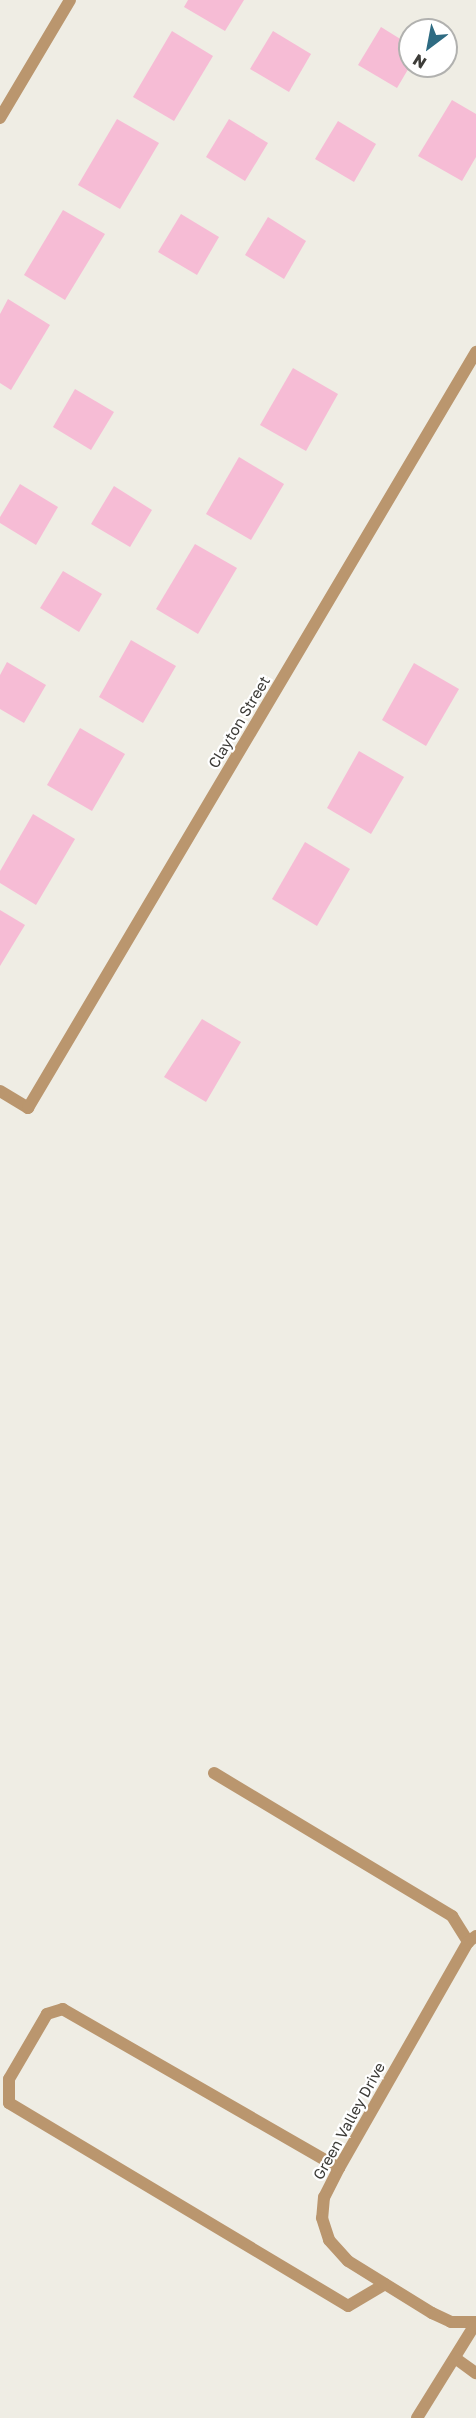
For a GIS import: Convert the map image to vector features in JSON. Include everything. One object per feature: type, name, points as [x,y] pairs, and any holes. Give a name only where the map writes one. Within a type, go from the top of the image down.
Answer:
[{"type":"street","points":[[0,118],[70,0]]},
{"type":"street","name":"Clayton Street","points":[[0,1091],[28,1108],[476,352]]},
{"type":"street","points":[[214,1773],[452,1916],[472,1939]]},
{"type":"street","name":"Green Valley Drive","points":[[417,2418],[476,2323],[451,2322],[348,2261],[329,2240],[322,2218],[324,2197],[472,1939]]},
{"type":"street","points":[[339,2168],[63,2009],[48,2014],[9,2079],[9,2103],[348,2306],[385,2284]]},
{"type":"street","points":[[454,2358],[476,2373]]},
{"type":"building","points":[[188,0],[244,0],[225,31],[184,7]]},
{"type":"building","points":[[381,27],[398,38],[398,78],[403,78],[397,88],[358,65]]},
{"type":"building","points":[[172,31],[213,56],[174,121],[133,97]]},
{"type":"building","points":[[273,31],[311,54],[289,92],[250,69]]},
{"type":"building","points":[[452,100],[476,114],[476,157],[462,181],[418,156]]},
{"type":"building","points":[[117,119],[159,143],[120,209],[78,185]]},
{"type":"building","points":[[229,119],[268,143],[245,181],[206,157]]},
{"type":"building","points":[[338,121],[376,144],[354,182],[315,159]]},
{"type":"building","points":[[63,210],[105,234],[65,300],[24,275]]},
{"type":"building","points":[[181,214],[219,237],[197,275],[158,252]]},
{"type":"building","points":[[268,217],[306,241],[284,279],[245,255]]},
{"type":"building","points":[[8,299],[50,325],[11,390],[0,383],[0,314]]},
{"type":"building","points":[[293,368],[338,394],[306,451],[260,425]]},
{"type":"building","points":[[75,389],[114,412],[91,450],[53,427]]},
{"type":"building","points":[[239,457],[284,484],[251,540],[206,514]]},
{"type":"building","points":[[20,484],[58,507],[36,545],[0,523],[0,517]]},
{"type":"building","points":[[114,486],[152,510],[130,547],[91,524]]},
{"type":"building","points":[[195,544],[237,568],[198,634],[156,609]]},
{"type":"building","points":[[63,571],[102,594],[79,632],[40,608]]},
{"type":"building","points":[[131,640],[176,666],[143,723],[99,697]]},
{"type":"building","points":[[7,662],[46,685],[24,723],[0,709],[0,675]]},
{"type":"building","points":[[414,663],[459,689],[426,746],[382,720]]},
{"type":"building","points":[[80,728],[125,754],[92,811],[47,785]]},
{"type":"building","points":[[359,751],[404,777],[371,834],[327,808]]},
{"type":"building","points":[[33,814],[75,839],[36,905],[0,883],[0,871]]},
{"type":"building","points":[[305,842],[350,869],[317,926],[272,899]]},
{"type":"building","points":[[0,910],[25,925],[0,966]]},
{"type":"building","points":[[202,1019],[241,1042],[206,1102],[164,1077]]}]
